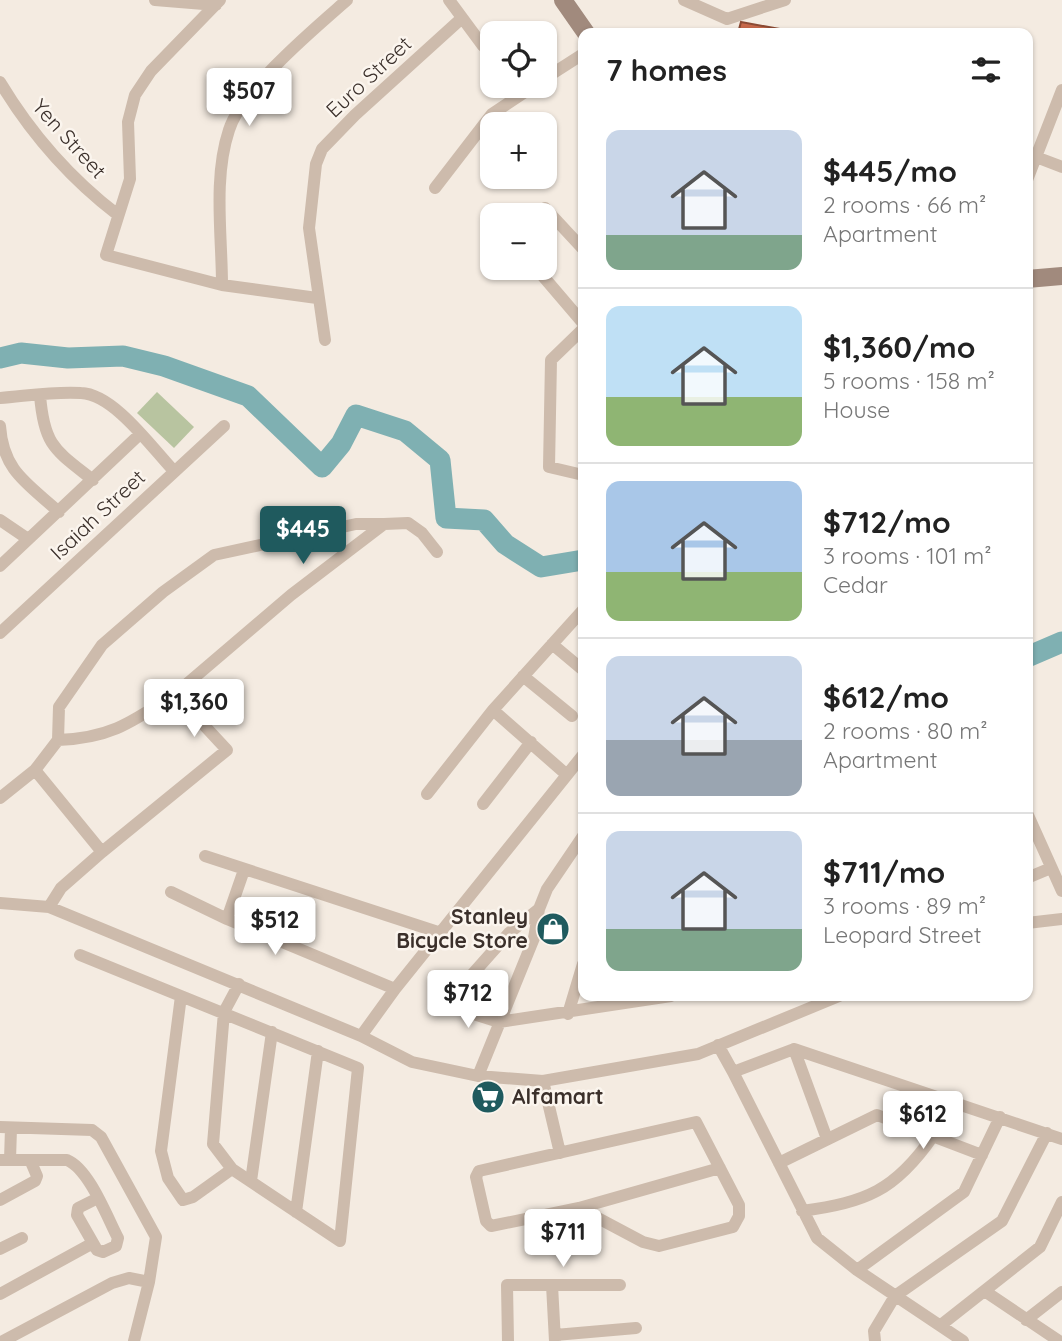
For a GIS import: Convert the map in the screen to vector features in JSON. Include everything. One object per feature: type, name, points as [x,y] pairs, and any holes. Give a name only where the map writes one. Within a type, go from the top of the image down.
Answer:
[{"type":"main road","points":[[563,0],[583,28]]},
{"type":"main road","points":[[1033,278],[1062,275]]},
{"type":"street","points":[[155,0],[218,3]]},
{"type":"street","points":[[222,285],[223,155],[229,128],[246,102],[282,61],[347,0]]},
{"type":"street","points":[[449,0],[480,41]]},
{"type":"street","points":[[684,0],[727,19],[785,0]]},
{"type":"street","points":[[218,3],[151,71],[135,95],[128,122],[130,179],[106,255],[222,285],[317,298]]},
{"type":"street","name":"Euro Street","points":[[325,340],[309,229],[316,164],[322,149],[462,18]]},
{"type":"street","points":[[557,71],[578,57]]},
{"type":"street","name":"Yen Street","points":[[0,82],[24,122],[97,199],[118,215]]},
{"type":"street","points":[[1033,165],[1061,93]]},
{"type":"street","points":[[435,188],[492,114],[516,98]]},
{"type":"street","points":[[1036,157],[1062,167]]},
{"type":"street","points":[[557,221],[578,244]]},
{"type":"street","points":[[546,280],[578,317]]},
{"type":"street","points":[[578,334],[551,360],[549,467],[578,474]]},
{"type":"street","points":[[0,398],[83,393],[100,398],[174,471]]},
{"type":"street","points":[[40,395],[46,435],[56,450],[93,480]]},
{"type":"street","points":[[0,426],[1,446],[13,469],[59,512]]},
{"type":"street","name":"Isaiah Street","points":[[0,633],[224,426]]},
{"type":"street","points":[[0,566],[139,435]]},
{"type":"street","points":[[0,520],[28,539]]},
{"type":"street","points":[[0,798],[35,769],[58,740],[60,707],[102,645],[163,592],[214,555],[356,524],[408,523],[422,533],[437,552]]},
{"type":"street","points":[[58,740],[83,739],[123,728],[175,694],[291,595],[384,524]]},
{"type":"street","points":[[427,794],[493,710],[578,615]]},
{"type":"street","points":[[552,643],[578,666]]},
{"type":"street","points":[[523,676],[572,716]]},
{"type":"street","points":[[49,907],[61,888],[227,750],[175,694]]},
{"type":"street","points":[[493,710],[567,775]]},
{"type":"street","points":[[483,804],[531,742]]},
{"type":"street","points":[[361,1037],[395,989],[578,761]]},
{"type":"street","points":[[35,769],[102,852]]},
{"type":"street","points":[[1033,828],[1062,891]]},
{"type":"street","points":[[478,1076],[534,938],[539,909],[547,889],[578,843]]},
{"type":"street","points":[[205,856],[441,933]]},
{"type":"street","points":[[1033,876],[1051,868]]},
{"type":"street","points":[[227,919],[244,870]]},
{"type":"street","points":[[170,892],[227,919],[395,989]]},
{"type":"street","points":[[0,904],[49,907],[89,926],[239,984],[412,1062],[478,1076],[543,1080],[698,1054],[827,1001]]},
{"type":"street","points":[[539,909],[509,933],[445,1005],[499,1022],[568,1014],[618,1001]]},
{"type":"street","points":[[1033,922],[1062,919]]},
{"type":"street","points":[[80,955],[224,1012],[358,1069],[340,1241],[232,1169],[213,1144],[224,1012],[239,984]]},
{"type":"street","points":[[568,1014],[578,981]]},
{"type":"street","points":[[181,996],[161,1152],[168,1178],[183,1200],[193,1197],[232,1169]]},
{"type":"street","points":[[251,1181],[272,1032]]},
{"type":"street","points":[[718,1045],[817,1238],[857,1270],[963,1341]]},
{"type":"street","points":[[733,1072],[794,1049],[1062,1139]]},
{"type":"street","points":[[794,1049],[827,1139]]},
{"type":"street","points":[[296,1212],[318,1051]]},
{"type":"street","points":[[543,1080],[560,1153]]},
{"type":"street","points":[[779,1163],[877,1115],[982,1155]]},
{"type":"street","points":[[857,1270],[964,1192],[1000,1117]]},
{"type":"street","points":[[579,1208],[643,1242],[659,1246],[733,1227],[739,1216],[738,1205],[696,1122],[479,1171],[476,1177],[486,1221],[491,1226],[579,1208],[719,1168]]},
{"type":"street","points":[[98,1198],[78,1208],[77,1215],[93,1243],[103,1252],[116,1246],[118,1238],[98,1198],[77,1164],[67,1160],[5,1160],[6,1128],[92,1130],[101,1137],[156,1237],[149,1282],[134,1341]]},
{"type":"street","points":[[875,1341],[874,1331],[895,1296],[1002,1221],[1047,1133]]},
{"type":"street","points":[[802,1211],[870,1197],[912,1166],[933,1136]]},
{"type":"street","points":[[0,1200],[35,1181],[37,1176],[31,1162]]},
{"type":"street","points":[[941,1325],[1040,1247],[1062,1202]]},
{"type":"street","points":[[0,1249],[22,1238]]},
{"type":"street","points":[[0,1294],[93,1243]]},
{"type":"street","points":[[3,1341],[111,1283],[129,1278],[149,1282]]},
{"type":"street","points":[[508,1341],[506,1285],[620,1285]]},
{"type":"street","points":[[552,1285],[555,1338],[636,1328]]},
{"type":"street","points":[[986,1292],[1059,1341]]},
{"type":"street","points":[[1026,1320],[1062,1292]]},
{"type":"green space","points":[[157,392],[194,427],[174,448],[137,413]]},
{"type":"building","points":[[741,22],[774,28],[739,28]]},
{"type":"building","points":[[549,919],[561,922],[558,934],[546,931]]},
{"type":"waterway","points":[[0,358],[21,353],[68,358],[123,356],[164,366],[248,396],[322,467],[341,444],[356,415],[405,431],[440,460],[446,518],[484,520],[505,544],[541,567],[578,561]]},
{"type":"waterway","points":[[1033,654],[1062,642]]},
{"type":"place","name":"Stanley Bicycle Store","points":[[553,929]]},
{"type":"place","name":"Alfamart","points":[[488,1097]]}]
